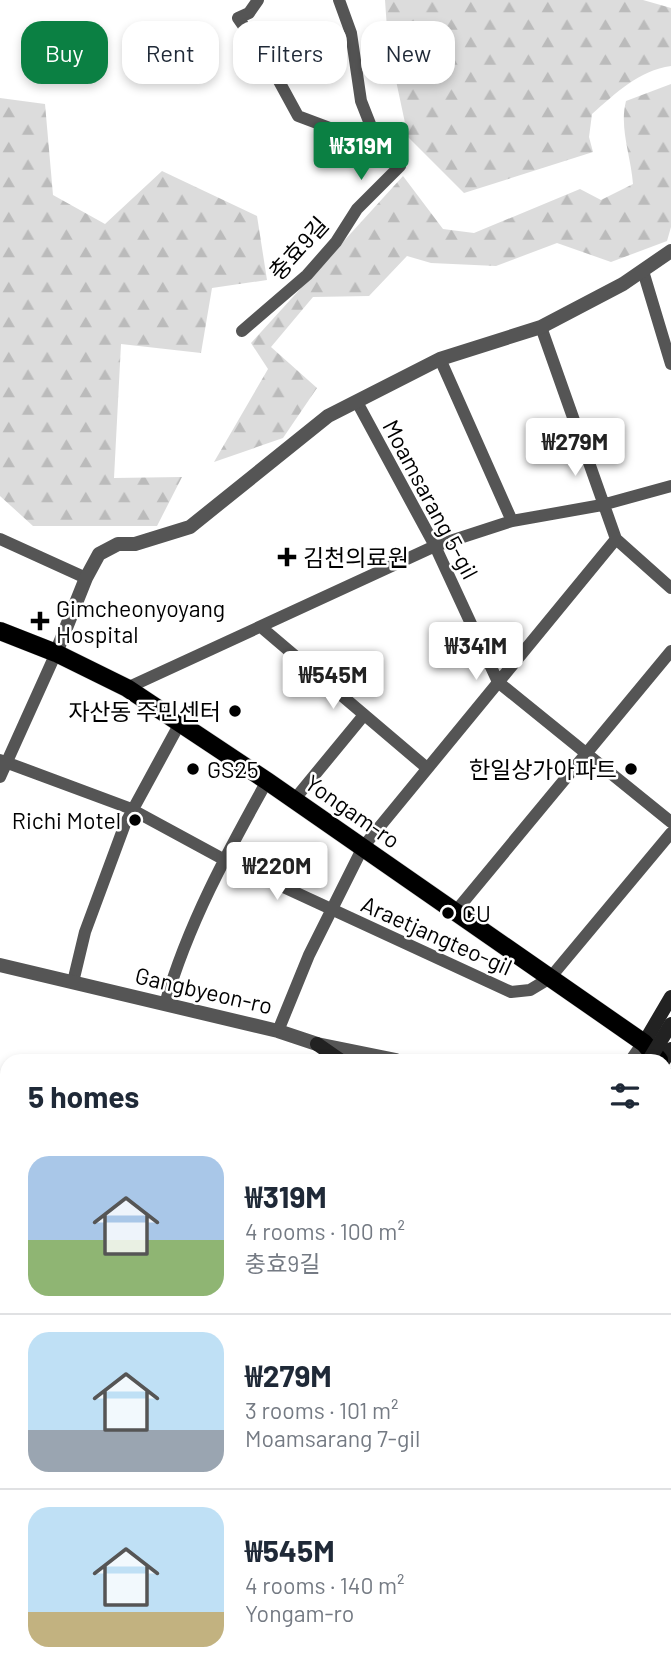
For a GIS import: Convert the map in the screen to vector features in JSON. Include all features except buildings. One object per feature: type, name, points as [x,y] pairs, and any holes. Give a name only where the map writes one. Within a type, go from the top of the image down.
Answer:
[{"type":"main road","name":"Yongam-ro","points":[[0,631],[56,653],[127,688],[363,847],[644,1042],[656,1054]]},
{"type":"main road","points":[[644,1042],[671,997]]},
{"type":"main road","points":[[653,1054],[671,1024]]},
{"type":"main road","points":[[317,1044],[331,1054]]},
{"type":"street","points":[[258,0],[249,13],[238,19],[268,61],[298,116],[330,128],[372,129]]},
{"type":"street","name":"충효9길","points":[[242,331],[307,275],[336,242],[357,209],[400,166],[372,129],[361,101],[351,33],[339,0]]},
{"type":"street","points":[[0,777],[3,761],[56,653],[86,578],[99,554],[118,544],[135,544],[190,527],[328,416],[440,359],[541,327],[643,271],[671,251]]},
{"type":"street","points":[[643,271],[671,364]]},
{"type":"street","points":[[541,327],[616,539],[671,588]]},
{"type":"street","points":[[440,359],[512,521]]},
{"type":"street","name":"Moamsarang 5-gil","points":[[356,402],[435,546],[498,681],[671,822]]},
{"type":"street","points":[[127,688],[435,546],[512,521],[602,505],[671,486]]},
{"type":"street","points":[[0,539],[86,578]]},
{"type":"street","points":[[278,1031],[331,909],[363,847],[616,539]]},
{"type":"street","points":[[261,627],[427,768]]},
{"type":"street","points":[[455,912],[671,650]]},
{"type":"street","points":[[294,800],[364,715]]},
{"type":"street","points":[[73,982],[85,932],[133,810],[180,723]]},
{"type":"street","name":"Araetjangteo-gil","points":[[3,761],[133,810],[223,859],[510,992],[530,990],[550,978]]},
{"type":"street","points":[[165,1004],[178,959],[223,859],[267,781]]},
{"type":"street","points":[[550,978],[671,834]]},
{"type":"street","name":"Gangbyeon-ro","points":[[0,965],[366,1054]]},
{"type":"street","points":[[636,1054],[644,1042]]},
{"type":"green space","points":[[385,0],[643,0],[671,8],[671,66],[648,72],[638,78],[592,114],[589,137],[593,152],[464,193],[408,137],[397,84],[455,84],[455,21],[386,21]]},
{"type":"green space","points":[[671,84],[671,227],[667,241],[611,262],[557,243],[496,266],[431,263],[407,256],[369,296],[313,297],[271,347],[317,388],[283,438],[214,462],[268,369],[251,343],[403,176],[443,229],[474,233],[580,189],[601,200],[633,184],[624,121],[626,101]]},
{"type":"green space","points":[[0,98],[45,104],[53,195],[105,224],[162,171],[257,216],[267,280],[212,288],[201,353],[121,344],[114,478],[182,477],[157,526],[33,526],[0,496]]},
{"type":"place","name":"김천의료원","points":[[287,557]]},
{"type":"place","name":"Gimcheonyoyang Hospital","points":[[40,621]]},
{"type":"place","name":"자산동 주민센터","points":[[235,711]]},
{"type":"place","name":"GS25","points":[[193,769]]},
{"type":"place","name":"한일상가아파트","points":[[631,769]]},
{"type":"place","name":"Richi Motel","points":[[135,820]]},
{"type":"place","name":"CU","points":[[448,913]]}]
